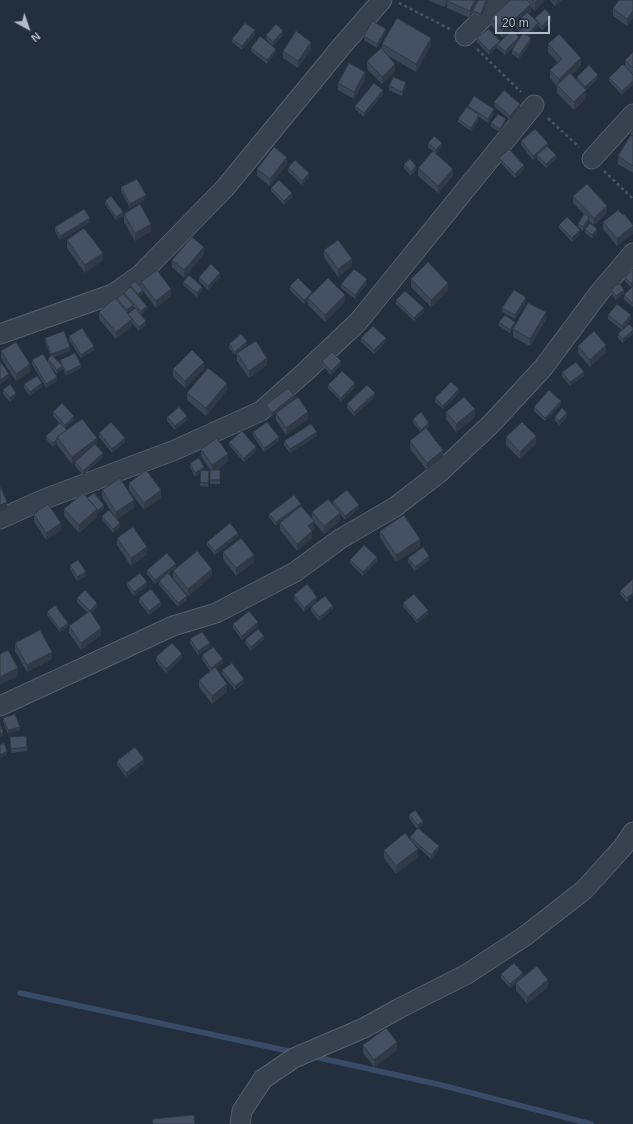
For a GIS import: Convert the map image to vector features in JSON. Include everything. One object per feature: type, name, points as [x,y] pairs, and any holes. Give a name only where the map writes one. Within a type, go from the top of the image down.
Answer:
[{"type":"street","points":[[0,334],[113,294],[140,275],[225,188],[341,47],[382,0]]},
{"type":"street","points":[[465,36],[501,0]]},
{"type":"street","points":[[0,519],[42,500],[175,450],[261,411],[358,322],[534,105]]},
{"type":"street","points":[[592,159],[633,114]]},
{"type":"street","points":[[0,706],[173,626],[216,613],[296,572],[340,539],[395,507],[439,473],[492,423],[543,368],[599,293],[633,253]]},
{"type":"street","points":[[240,1124],[242,1111],[263,1079],[294,1058],[364,1028],[467,974],[526,936],[584,890],[623,847],[633,832]]},
{"type":"building","points":[[475,0],[470,11],[447,1]]},
{"type":"building","points":[[478,0],[486,0],[481,14],[473,11]]},
{"type":"building","points":[[511,0],[527,0],[531,4],[503,30],[491,18]]},
{"type":"building","points":[[619,0],[633,0],[633,11],[627,19],[613,8]]},
{"type":"building","points":[[545,9],[552,17],[542,26],[535,18]]},
{"type":"building","points":[[527,12],[538,23],[527,35],[516,24]]},
{"type":"building","points":[[397,18],[431,38],[416,64],[382,44]]},
{"type":"building","points":[[372,21],[386,29],[377,44],[364,36]]},
{"type":"building","points":[[245,23],[255,30],[242,46],[232,39]]},
{"type":"building","points":[[276,24],[283,31],[273,42],[266,35]]},
{"type":"building","points":[[488,29],[500,41],[489,51],[477,38]]},
{"type":"building","points":[[512,30],[519,37],[505,51],[497,45]]},
{"type":"building","points":[[296,31],[311,42],[298,61],[283,51]]},
{"type":"building","points":[[523,33],[531,38],[519,55],[512,50]]},
{"type":"building","points":[[559,34],[581,58],[559,79],[550,70],[562,59],[548,44]]},
{"type":"building","points":[[260,36],[276,49],[267,60],[251,48]]},
{"type":"building","points":[[381,48],[395,64],[382,77],[367,61]]},
{"type":"building","points":[[633,52],[633,68],[625,60]]},
{"type":"building","points":[[349,63],[365,72],[354,92],[338,83]]},
{"type":"building","points":[[623,64],[633,75],[633,81],[622,91],[609,78]]},
{"type":"building","points":[[589,65],[598,75],[585,87],[577,77]]},
{"type":"building","points":[[570,73],[586,90],[574,102],[557,85]]},
{"type":"building","points":[[393,77],[406,82],[402,92],[389,86]]},
{"type":"building","points":[[374,83],[383,90],[364,113],[355,106]]},
{"type":"building","points":[[504,90],[520,104],[510,116],[494,102]]},
{"type":"building","points":[[474,96],[494,109],[488,119],[468,106]]},
{"type":"building","points":[[467,107],[479,115],[471,128],[458,119]]},
{"type":"building","points":[[498,114],[506,119],[500,129],[491,123]]},
{"type":"building","points":[[535,129],[548,143],[533,156],[521,141]]},
{"type":"building","points":[[633,129],[633,136],[630,135]]},
{"type":"building","points":[[631,135],[633,136],[633,166],[618,156]]},
{"type":"building","points":[[434,136],[442,143],[436,150],[428,143]]},
{"type":"building","points":[[547,146],[556,155],[546,164],[537,155]]},
{"type":"building","points":[[274,147],[287,157],[270,179],[257,169]]},
{"type":"building","points":[[509,149],[524,165],[515,174],[499,158]]},
{"type":"building","points":[[433,151],[453,169],[438,186],[418,168]]},
{"type":"building","points":[[410,159],[416,166],[411,172],[404,164]]},
{"type":"building","points":[[295,160],[309,173],[302,181],[288,168]]},
{"type":"building","points":[[137,179],[146,195],[130,204],[121,187]]},
{"type":"building","points":[[279,180],[292,193],[284,201],[271,188]]},
{"type":"building","points":[[587,184],[607,206],[594,218],[573,196]]},
{"type":"building","points":[[111,196],[123,212],[116,217],[105,201]]},
{"type":"building","points":[[140,204],[151,224],[135,233],[124,214]]},
{"type":"building","points":[[84,209],[90,218],[60,236],[55,227]]},
{"type":"building","points":[[618,210],[623,215],[624,214],[633,226],[617,239],[603,222]]},
{"type":"building","points":[[584,214],[589,217],[583,227],[578,224]]},
{"type":"building","points":[[567,217],[580,230],[572,238],[559,225]]},
{"type":"building","points":[[590,223],[597,229],[592,235],[585,229]]},
{"type":"building","points":[[84,228],[103,253],[85,265],[67,240]]},
{"type":"building","points":[[192,237],[204,247],[184,270],[172,260]]},
{"type":"building","points":[[338,240],[352,259],[338,269],[324,250]]},
{"type":"building","points":[[428,262],[448,283],[431,300],[411,279]]},
{"type":"building","points":[[211,264],[220,273],[208,286],[199,277]]},
{"type":"building","points":[[354,269],[367,279],[355,295],[341,284]]},
{"type":"building","points":[[633,269],[633,281],[631,284],[625,277]]},
{"type":"building","points":[[157,270],[171,289],[156,301],[141,282]]},
{"type":"building","points":[[189,275],[202,287],[197,293],[183,282]]},
{"type":"building","points":[[298,278],[312,292],[304,300],[290,286]]},
{"type":"building","points":[[328,278],[345,295],[325,315],[308,298]]},
{"type":"building","points":[[135,281],[143,290],[138,294],[130,285]]},
{"type":"building","points":[[619,283],[624,290],[616,296],[611,290]]},
{"type":"building","points":[[633,286],[633,303],[632,303],[624,295]]},
{"type":"building","points":[[130,287],[147,306],[141,311],[124,293]]},
{"type":"building","points":[[514,290],[526,297],[515,315],[502,308]]},
{"type":"building","points":[[405,291],[424,308],[414,318],[396,300]]},
{"type":"building","points":[[123,294],[133,305],[127,310],[117,298]]},
{"type":"building","points":[[115,298],[132,319],[116,332],[99,312]]},
{"type":"building","points":[[528,303],[546,312],[530,339],[513,329]]},
{"type":"building","points":[[617,304],[631,315],[622,326],[608,315]]},
{"type":"building","points":[[135,308],[146,321],[139,327],[128,314]]},
{"type":"building","points":[[505,315],[515,322],[510,330],[499,322]]},
{"type":"building","points":[[629,324],[633,330],[623,339],[618,334]]},
{"type":"building","points":[[373,326],[386,338],[374,350],[361,338]]},
{"type":"building","points":[[82,328],[94,346],[81,355],[69,336]]},
{"type":"building","points":[[64,331],[70,347],[51,354],[45,338]]},
{"type":"building","points":[[594,331],[606,345],[590,360],[578,346]]},
{"type":"building","points":[[241,334],[247,341],[235,352],[229,344]]},
{"type":"building","points":[[256,341],[267,358],[249,371],[237,353]]},
{"type":"building","points":[[16,342],[30,364],[16,374],[1,351]]},
{"type":"building","points":[[192,350],[204,362],[185,381],[173,369]]},
{"type":"building","points":[[332,352],[341,361],[331,371],[322,361]]},
{"type":"building","points":[[75,353],[81,365],[66,372],[60,360]]},
{"type":"building","points":[[43,354],[57,377],[46,384],[32,360]]},
{"type":"building","points":[[52,355],[62,366],[57,370],[48,359]]},
{"type":"building","points":[[0,361],[9,374],[0,380]]},
{"type":"building","points":[[576,362],[584,372],[570,382],[562,372]]},
{"type":"building","points":[[208,368],[227,383],[206,408],[187,393]]},
{"type":"building","points":[[342,371],[355,383],[341,398],[328,385]]},
{"type":"building","points":[[37,376],[42,383],[30,392],[24,384]]},
{"type":"building","points":[[451,382],[459,389],[443,406],[435,398]]},
{"type":"building","points":[[10,384],[16,393],[10,398],[3,390]]},
{"type":"building","points":[[367,385],[375,393],[354,412],[347,404]]},
{"type":"building","points":[[288,388],[294,395],[272,413],[266,405]]},
{"type":"building","points":[[549,390],[561,401],[545,418],[534,407]]},
{"type":"building","points":[[298,397],[308,412],[286,428],[276,413]]},
{"type":"building","points":[[464,397],[475,409],[456,424],[446,412]]},
{"type":"building","points":[[62,403],[74,416],[65,425],[53,412]]},
{"type":"building","points":[[179,407],[187,416],[175,426],[167,417]]},
{"type":"building","points":[[562,408],[567,413],[559,421],[555,417]]},
{"type":"building","points":[[421,412],[429,423],[421,430],[413,419]]},
{"type":"building","points":[[82,419],[97,438],[72,457],[57,437]]},
{"type":"building","points":[[111,422],[125,438],[112,449],[99,433]]},
{"type":"building","points":[[267,422],[279,437],[264,448],[253,432]]},
{"type":"building","points":[[522,422],[536,436],[520,452],[506,437]]},
{"type":"building","points":[[60,423],[67,430],[57,437],[53,443],[46,436]]},
{"type":"building","points":[[311,424],[317,432],[290,449],[284,441]]},
{"type":"building","points":[[426,428],[443,450],[427,463],[410,441]]},
{"type":"building","points":[[242,431],[256,447],[244,458],[229,442]]},
{"type":"building","points":[[217,438],[228,454],[212,465],[201,449]]},
{"type":"building","points":[[95,444],[103,453],[83,471],[75,462]]},
{"type":"building","points":[[199,458],[204,467],[195,473],[190,463]]},
{"type":"building","points":[[146,470],[161,490],[144,503],[129,483]]},
{"type":"building","points":[[201,470],[209,471],[208,483],[200,482]]},
{"type":"building","points":[[210,470],[220,470],[220,480],[210,480]]},
{"type":"building","points":[[120,478],[134,500],[116,512],[102,490]]},
{"type":"building","points":[[0,486],[7,502],[0,505]]},
{"type":"building","points":[[347,490],[359,505],[345,516],[333,501]]},
{"type":"building","points":[[83,493],[97,509],[79,525],[64,509]]},
{"type":"building","points":[[94,493],[104,505],[97,511],[97,509],[87,498]]},
{"type":"building","points":[[294,495],[301,504],[276,522],[269,514]]},
{"type":"building","points":[[328,499],[340,513],[324,526],[312,512]]},
{"type":"building","points":[[48,504],[61,523],[46,533],[34,514]]},
{"type":"building","points":[[301,506],[314,521],[308,526],[312,531],[297,544],[280,523]]},
{"type":"building","points":[[109,510],[120,523],[113,529],[102,516]]},
{"type":"building","points":[[404,515],[420,539],[396,555],[380,531]]},
{"type":"building","points":[[230,523],[238,533],[215,551],[207,542]]},
{"type":"building","points":[[133,527],[147,547],[131,558],[117,538]]},
{"type":"building","points":[[241,538],[254,555],[236,568],[223,552]]},
{"type":"building","points":[[364,545],[377,557],[363,572],[350,560]]},
{"type":"building","points":[[423,547],[429,556],[415,567],[408,558]]},
{"type":"building","points":[[197,551],[212,569],[188,589],[173,571]]},
{"type":"building","points":[[167,553],[176,564],[155,580],[147,570]]},
{"type":"building","points":[[78,560],[86,572],[77,577],[70,565]]},
{"type":"building","points":[[140,573],[147,582],[134,592],[127,583]]},
{"type":"building","points":[[168,573],[187,596],[178,603],[159,581]]},
{"type":"building","points":[[633,579],[633,593],[627,598],[620,591]]},
{"type":"building","points":[[307,584],[317,597],[304,608],[294,595]]},
{"type":"building","points":[[151,589],[161,602],[149,611],[139,598]]},
{"type":"building","points":[[85,590],[97,603],[90,611],[77,598]]},
{"type":"building","points":[[414,594],[428,610],[417,620],[403,603]]},
{"type":"building","points":[[325,596],[333,606],[319,617],[311,607]]},
{"type":"building","points":[[55,605],[68,623],[60,629],[47,612]]},
{"type":"building","points":[[90,611],[101,628],[81,643],[69,626]]},
{"type":"building","points":[[249,611],[258,622],[242,636],[233,624]]},
{"type":"building","points":[[258,629],[264,636],[251,647],[245,640]]},
{"type":"building","points":[[40,630],[52,652],[27,665],[15,643]]},
{"type":"building","points":[[202,632],[210,643],[198,651],[190,639]]},
{"type":"building","points":[[172,643],[182,654],[166,669],[156,657]]},
{"type":"building","points":[[213,647],[223,659],[211,668],[202,655]]},
{"type":"building","points":[[8,650],[18,668],[0,677],[0,654]]},
{"type":"building","points":[[232,663],[244,679],[235,686],[222,670]]},
{"type":"building","points":[[215,667],[227,684],[212,696],[199,680]]},
{"type":"building","points":[[15,714],[20,727],[8,730],[3,718]]},
{"type":"building","points":[[0,724],[3,732],[0,734]]},
{"type":"building","points":[[26,736],[27,747],[11,749],[10,737]]},
{"type":"building","points":[[4,743],[7,751],[0,755],[0,745]]},
{"type":"building","points":[[135,747],[144,759],[126,773],[117,761]]},
{"type":"building","points":[[415,810],[423,821],[418,825],[409,815]]},
{"type":"building","points":[[418,828],[439,846],[431,855],[410,837]]},
{"type":"building","points":[[405,833],[418,849],[396,866],[384,850]]},
{"type":"building","points":[[514,963],[523,973],[510,984],[501,974]]},
{"type":"building","points":[[537,966],[548,980],[527,997],[516,983]]},
{"type":"building","points":[[386,1028],[397,1042],[374,1060],[363,1045]]},
{"type":"building","points":[[194,1115],[195,1124],[153,1124],[152,1119]]},
{"type":"waterway","points":[[20,993],[293,1052]]},
{"type":"waterway","points":[[311,1056],[441,1085],[591,1124]]}]
